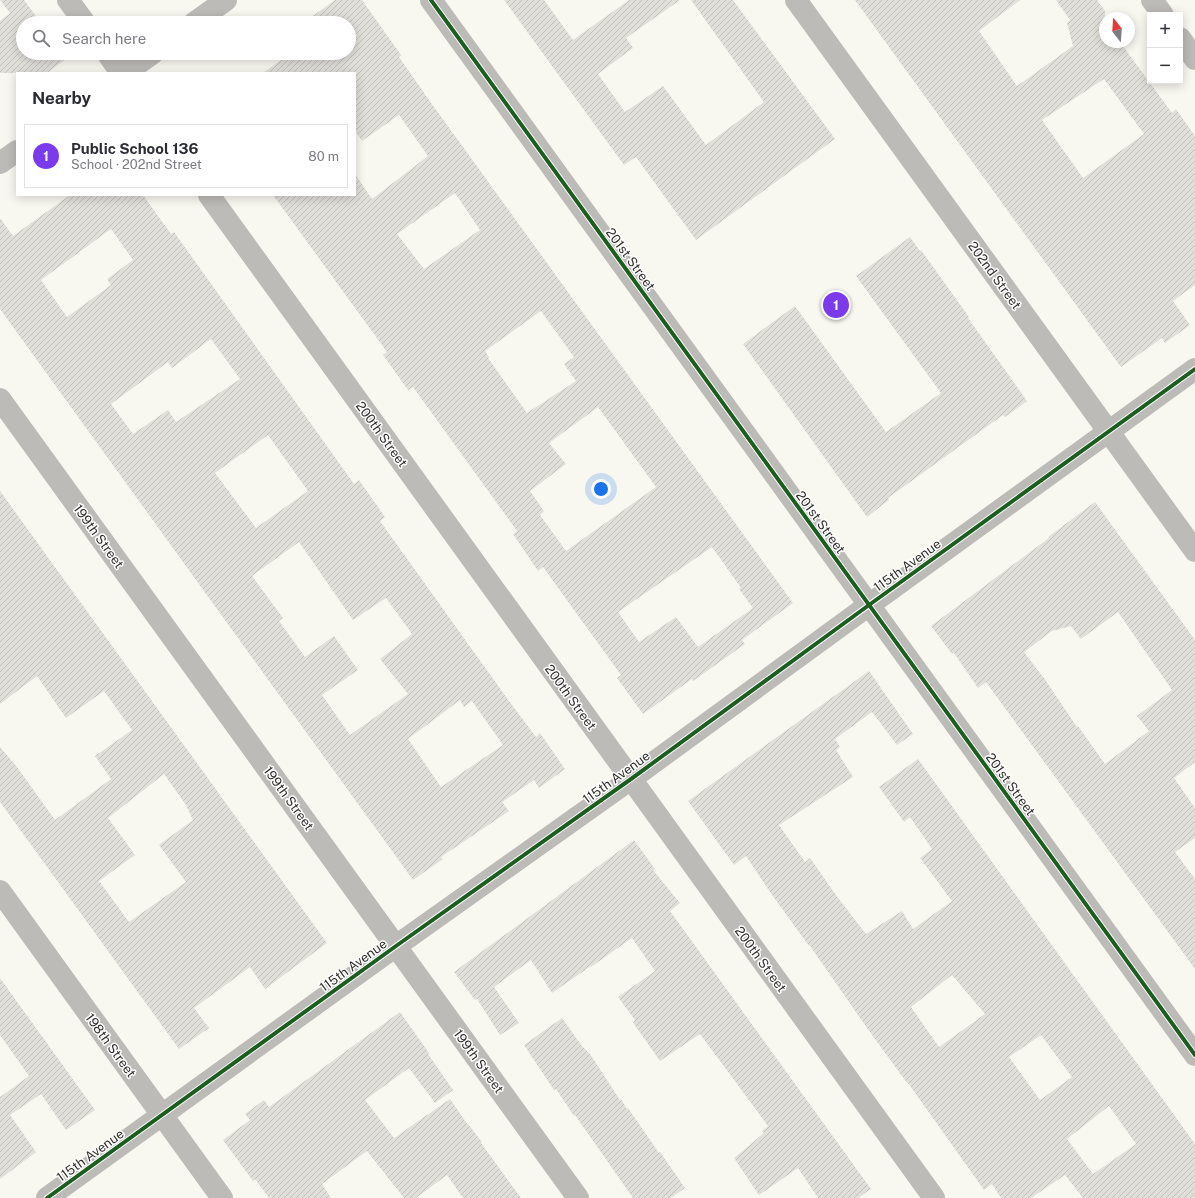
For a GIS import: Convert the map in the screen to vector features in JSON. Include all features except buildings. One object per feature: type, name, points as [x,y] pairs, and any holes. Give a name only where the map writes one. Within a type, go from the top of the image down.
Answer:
[{"type":"street","points":[[68,0],[80,16]]},
{"type":"street","points":[[204,16],[226,0]]},
{"type":"street","name":"201st Street","points":[[431,0],[1195,1055]]},
{"type":"street","name":"202nd Street","points":[[796,0],[1195,551]]},
{"type":"street","points":[[1152,0],[1161,12]]},
{"type":"street","points":[[1183,42],[1195,59]]},
{"type":"street","points":[[112,60],[120,72]]},
{"type":"street","points":[[126,72],[143,60]]},
{"type":"street","points":[[0,163],[16,152]]},
{"type":"street","name":"200th Street","points":[[210,196],[934,1198]]},
{"type":"street","name":"115th Avenue","points":[[47,1198],[396,946],[631,779],[1195,369]]},
{"type":"street","name":"199th Street","points":[[0,399],[578,1198]]},
{"type":"street","name":"198th Street","points":[[0,891],[222,1198]]},
{"type":"cycle path","points":[[431,0],[1195,1055]]},
{"type":"cycle path","points":[[47,1198],[396,946],[631,779],[1195,369]]},
{"type":"place","name":"Public School 136","points":[[836,305]]}]
